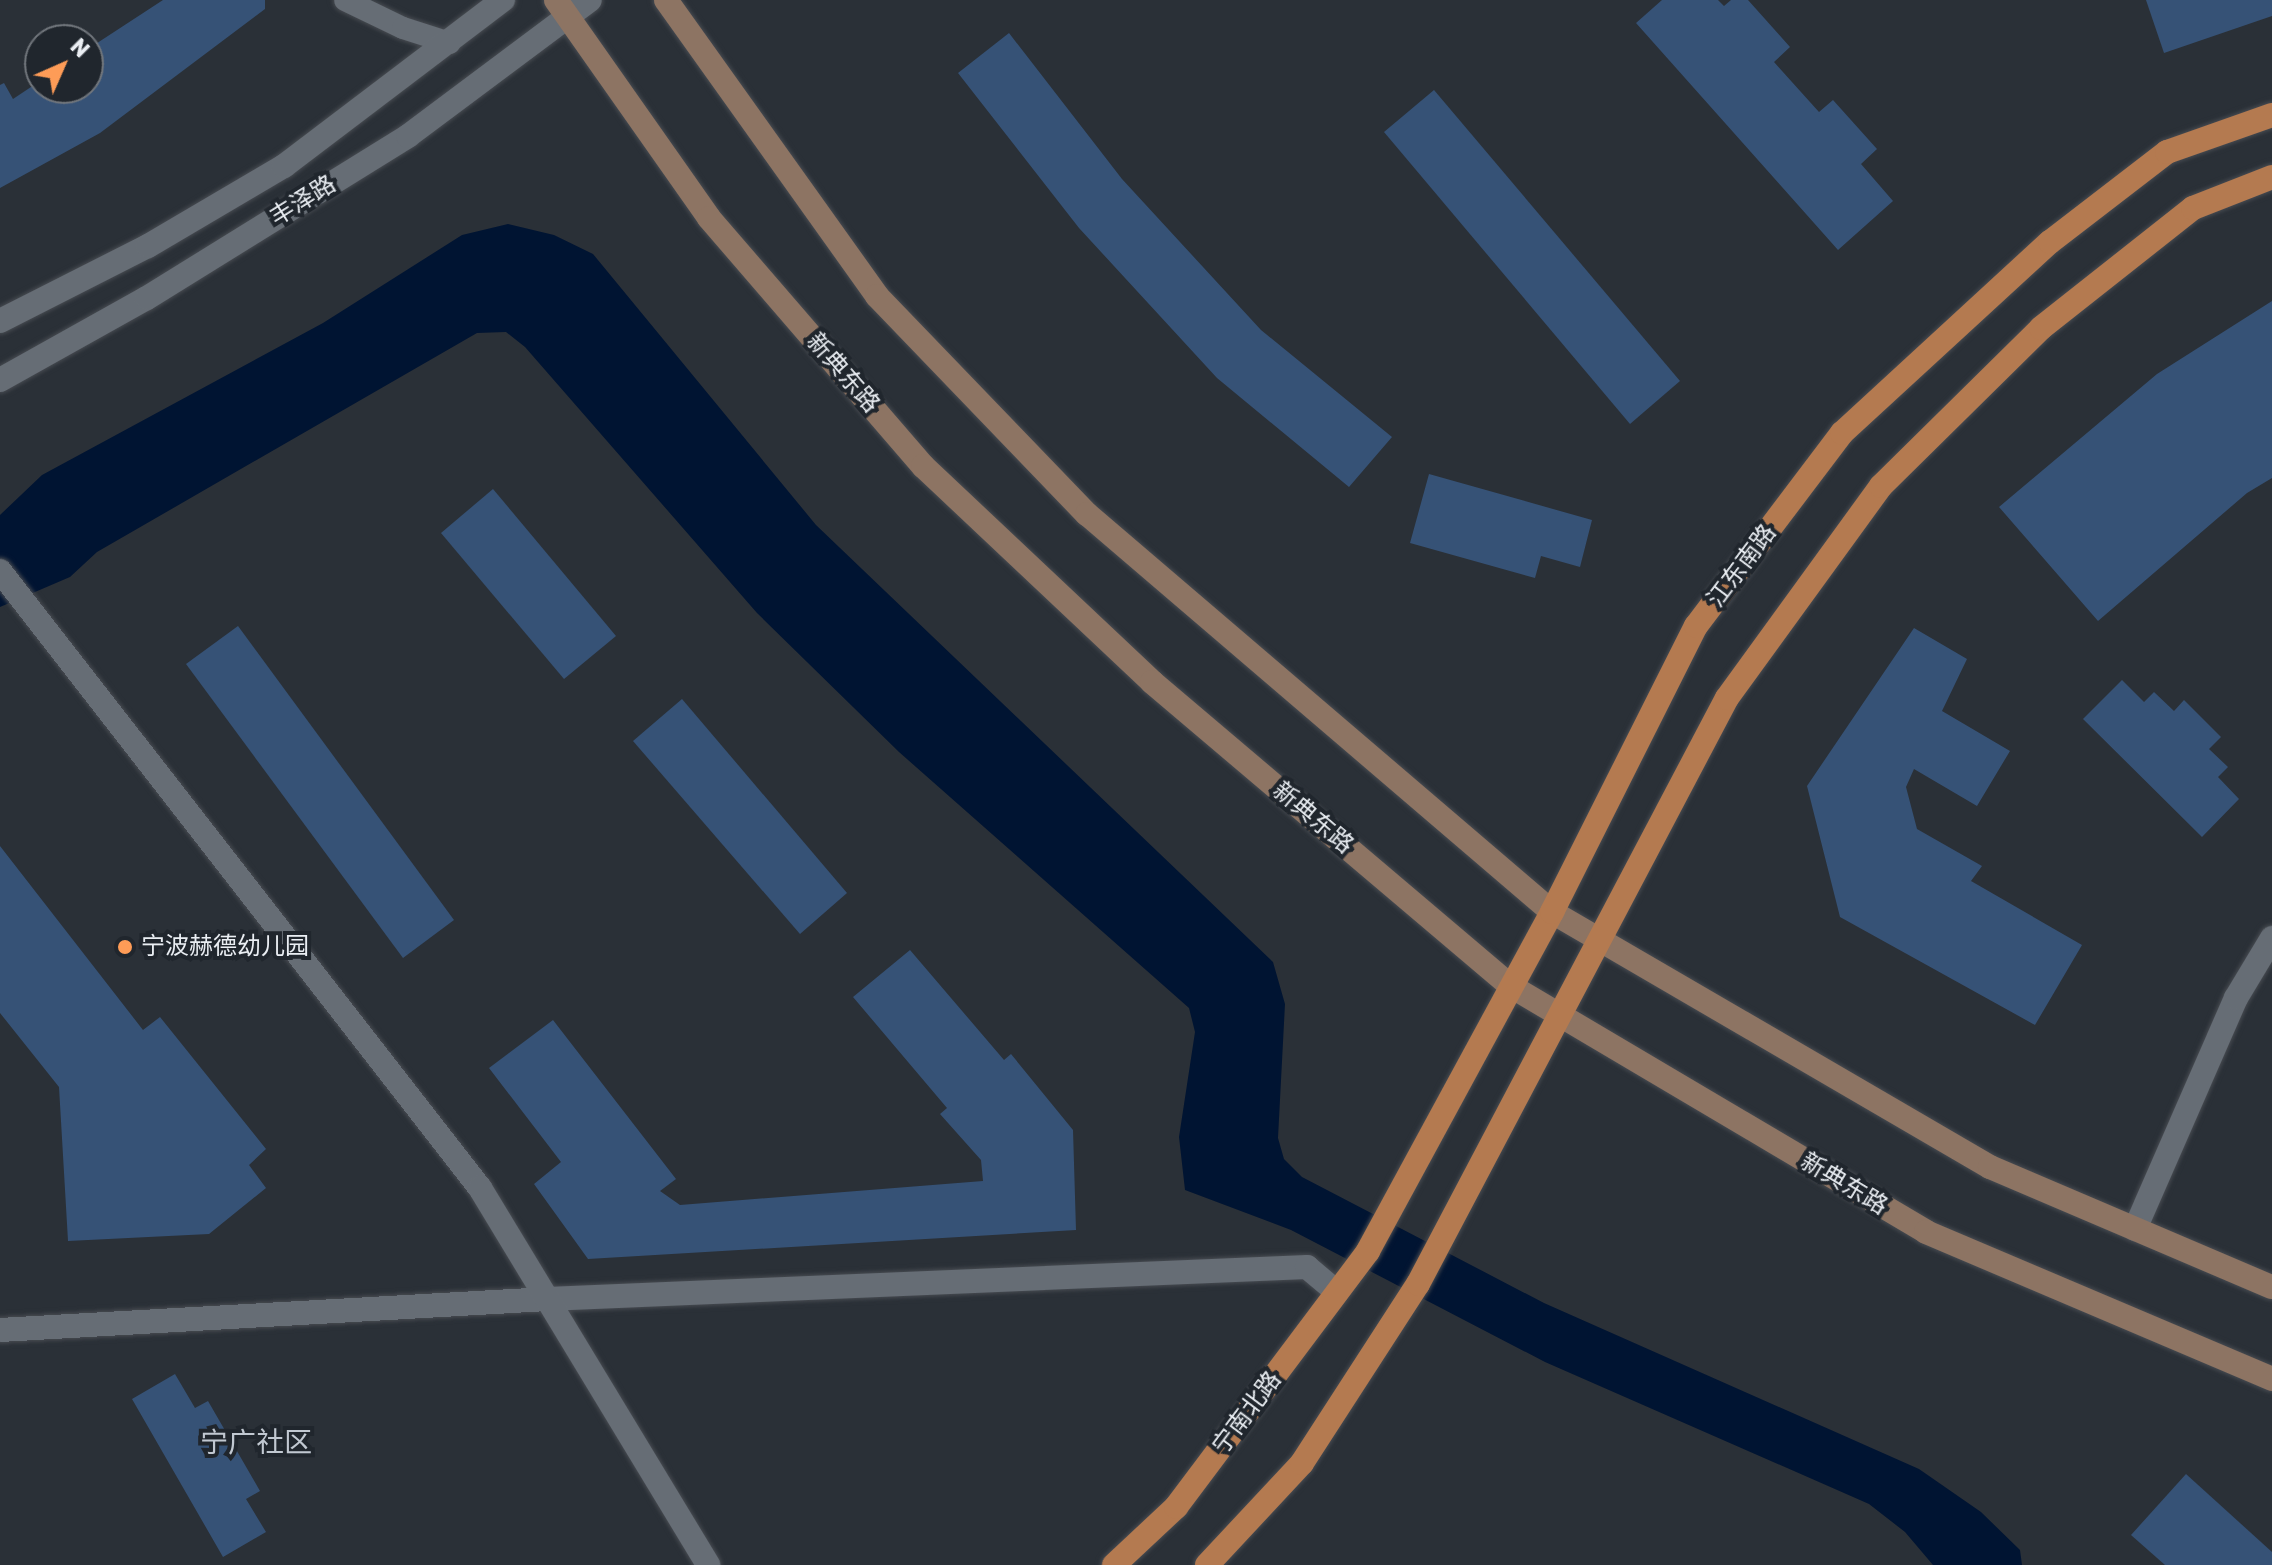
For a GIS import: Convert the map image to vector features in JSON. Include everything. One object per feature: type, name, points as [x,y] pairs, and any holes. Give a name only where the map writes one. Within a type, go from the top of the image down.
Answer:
[{"type":"main road","points":[[666,0],[877,296],[1087,514],[1552,912],[1990,1167],[2272,1287]]},
{"type":"main road","name":"新典东路","points":[[562,9],[709,218],[923,466],[1152,682],[1509,985],[1926,1232],[2272,1379]]},
{"type":"main road","name":"江东南路","points":[[1368,1251],[1509,985],[1552,912],[1696,626],[1842,433],[2050,242],[2167,152],[2272,115]]},
{"type":"main road","points":[[1207,1565],[1302,1463],[1418,1284],[1727,698],[1881,486],[2064,309],[2193,208],[2272,177]]},
{"type":"main road","name":"宁南北路","points":[[1114,1565],[1176,1507],[1368,1251]]},
{"type":"street","name":"丰泽路","points":[[0,321],[148,246],[284,166],[503,0]]},
{"type":"street","name":"丰泽路","points":[[0,380],[147,298],[408,136],[562,9],[590,0]]},
{"type":"street","points":[[0,571],[480,1188],[708,1565]]},
{"type":"street","points":[[2135,1229],[2236,998],[2272,938]]},
{"type":"street","points":[[0,1330],[547,1299],[1307,1267],[1337,1292]]},
{"type":"lane","points":[[345,0],[403,28],[450,43]]},
{"type":"water","points":[[508,224],[554,235],[593,254],[816,525],[1273,962],[1285,1004],[1278,1138],[1284,1159],[1302,1177],[1544,1303],[1919,1469],[1981,1512],[2020,1550],[2022,1565],[1933,1565],[1905,1532],[1869,1504],[1545,1362],[1291,1230],[1185,1190],[1179,1137],[1195,1032],[1189,1008],[899,752],[757,613],[525,347],[506,332],[477,333],[97,552],[70,577],[0,607],[0,515],[42,475],[323,323],[462,235]]},
{"type":"building","points":[[163,0],[265,0],[265,9],[100,133],[0,188],[0,85],[4,83],[13,99],[24,92],[24,104],[104,104],[104,39]]},
{"type":"building","points":[[1662,0],[1718,0],[1724,6],[1731,0],[1748,0],[1790,47],[1774,62],[1819,112],[1833,100],[1877,149],[1861,164],[1893,201],[1838,250],[1636,23]]},
{"type":"building","points":[[2146,0],[2272,0],[2272,16],[2164,53]]},
{"type":"building","points":[[1009,33],[1122,179],[1261,330],[1392,437],[1349,487],[1217,378],[1079,228],[958,73]]},
{"type":"building","points":[[1434,90],[1680,381],[1630,424],[1384,132]]},
{"type":"building","points":[[2272,301],[2272,478],[2247,493],[2098,621],[1999,507],[2157,374]]},
{"type":"building","points":[[1429,474],[1592,520],[1580,567],[1541,556],[1535,578],[1410,543]]},
{"type":"building","points":[[493,489],[616,636],[564,679],[441,533]]},
{"type":"building","points":[[238,626],[454,920],[403,958],[186,664]]},
{"type":"building","points":[[1914,628],[1967,659],[1942,711],[2010,751],[1977,806],[1914,769],[1906,787],[1917,829],[1982,866],[1971,881],[2082,945],[2035,1025],[1840,917],[1807,786]]},
{"type":"building","points":[[2122,680],[2144,702],[2154,692],[2174,711],[2184,700],[2221,737],[2209,749],[2228,767],[2218,777],[2239,799],[2202,837],[2083,719]]},
{"type":"building","points":[[682,699],[847,893],[800,934],[633,741]]},
{"type":"building","points":[[0,846],[143,1030],[160,1017],[266,1149],[249,1165],[266,1188],[209,1234],[68,1241],[59,1087],[0,1013]]},
{"type":"building","points":[[910,950],[1004,1060],[1011,1054],[1073,1130],[1076,1230],[588,1259],[534,1184],[561,1162],[489,1068],[553,1020],[676,1179],[660,1191],[680,1205],[983,1181],[981,1160],[940,1114],[947,1108],[853,997]]},
{"type":"building","points":[[175,1374],[195,1408],[208,1401],[260,1491],[246,1499],[266,1532],[223,1557],[132,1399]]},
{"type":"building","points":[[2186,1474],[2272,1552],[2272,1565],[2165,1565],[2131,1535]]},
{"type":"place","name":"宁波赫德幼儿园","points":[[125,947]]},
{"type":"district","name":"宁广社区","points":[[256,1443]]}]
